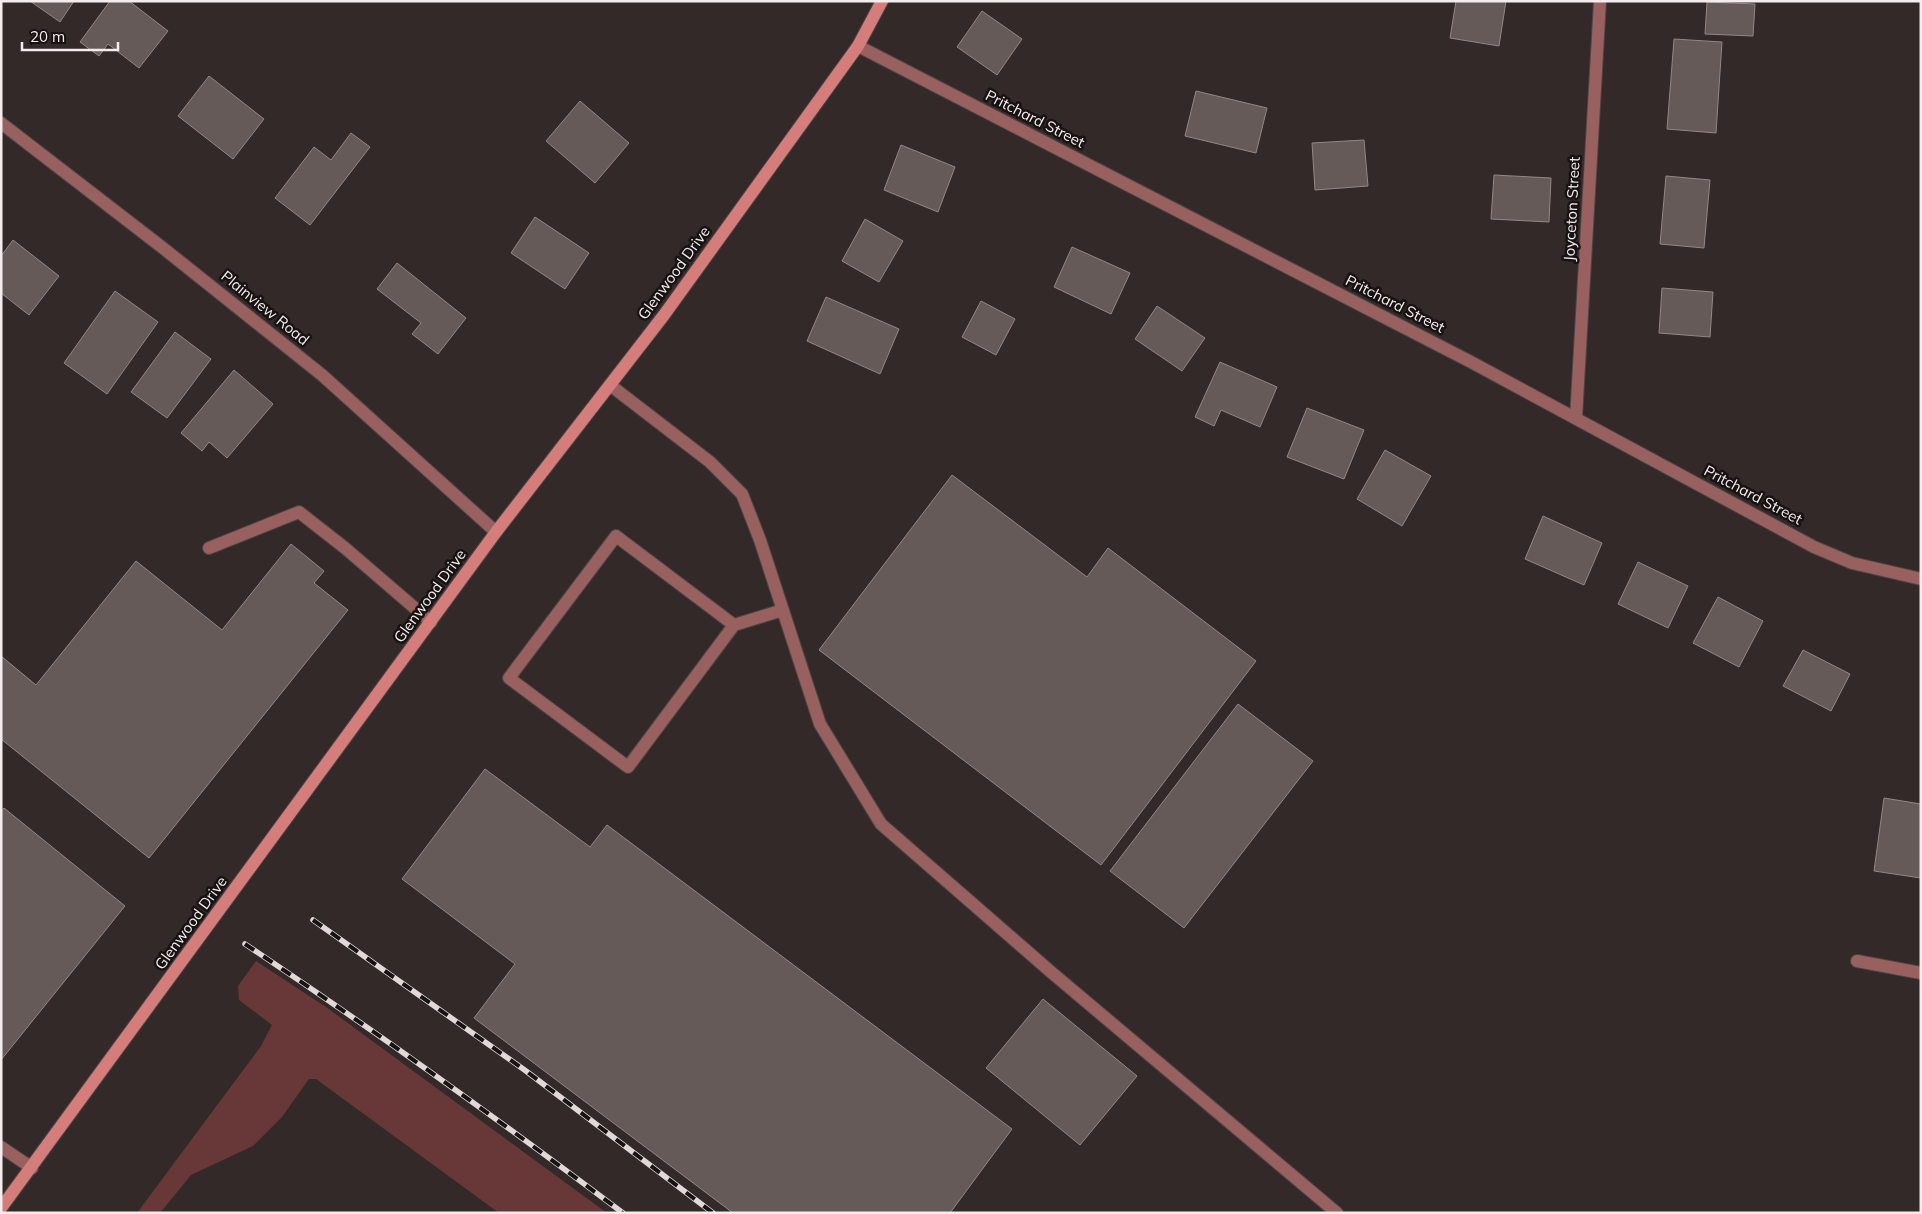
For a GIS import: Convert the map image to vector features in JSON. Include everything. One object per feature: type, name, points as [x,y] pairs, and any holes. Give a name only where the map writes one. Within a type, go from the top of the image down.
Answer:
[{"type":"street","name":"Glenwood Drive","points":[[1,1208],[496,532],[664,316],[858,46],[882,1]]},
{"type":"street","name":"Joyceton Street","points":[[1576,418],[1600,1]]},
{"type":"street","name":"Pritchard Street","points":[[858,46],[1471,362],[1814,546],[1852,563],[1921,579]]},
{"type":"street","name":"Plainview Road","points":[[1,123],[163,248],[322,375],[496,532]]},
{"type":"street","points":[[610,385],[710,462],[742,494],[784,610],[820,724],[881,824],[1043,966],[1337,1213]]},
{"type":"street","points":[[209,548],[299,512],[345,548],[431,622]]},
{"type":"street","points":[[734,626],[616,536],[509,678],[628,767],[734,626],[784,610]]},
{"type":"street","points":[[1857,961],[1921,973]]},
{"type":"street","points":[[1,1147],[32,1168]]},
{"type":"shaded area","points":[[256,961],[326,1007],[607,1213],[499,1213],[316,1079],[309,1079],[282,1117],[253,1146],[191,1175],[160,1213],[137,1213],[261,1046],[272,1025],[239,1000],[238,986]]},
{"type":"building","points":[[30,1],[74,1],[60,22]]},
{"type":"building","points":[[110,1],[129,1],[168,31],[139,68],[108,44],[99,56],[80,42]]},
{"type":"building","points":[[1456,1],[1506,1],[1499,46],[1450,38]]},
{"type":"building","points":[[1707,2],[1755,4],[1753,36],[1705,34]]},
{"type":"building","points":[[982,11],[1022,39],[997,75],[957,47]]},
{"type":"building","points":[[1674,39],[1722,42],[1716,133],[1667,129]]},
{"type":"building","points":[[209,76],[264,119],[233,159],[178,116]]},
{"type":"building","points":[[1196,91],[1267,108],[1256,153],[1185,136]]},
{"type":"building","points":[[580,101],[629,143],[595,183],[546,141]]},
{"type":"building","points":[[351,133],[370,147],[310,225],[275,198],[314,147],[331,160]]},
{"type":"building","points":[[1364,140],[1368,186],[1315,190],[1312,143]]},
{"type":"building","points":[[901,145],[955,167],[938,212],[884,190]]},
{"type":"building","points":[[1494,175],[1551,178],[1549,222],[1491,219]]},
{"type":"building","points":[[1666,176],[1710,180],[1704,248],[1660,244]]},
{"type":"building","points":[[535,217],[589,253],[565,289],[511,253]]},
{"type":"building","points":[[865,219],[903,241],[879,282],[842,261]]},
{"type":"building","points":[[13,240],[59,276],[29,315],[1,293],[1,256]]},
{"type":"building","points":[[1072,247],[1130,273],[1111,314],[1054,287]]},
{"type":"building","points":[[397,263],[466,318],[438,354],[412,334],[421,323],[377,289]]},
{"type":"building","points":[[1662,288],[1713,292],[1710,337],[1659,333]]},
{"type":"building","points":[[115,291],[158,322],[107,394],[64,363]]},
{"type":"building","points":[[826,297],[899,329],[880,374],[807,341]]},
{"type":"building","points":[[981,301],[1015,319],[996,355],[962,337]]},
{"type":"building","points":[[1157,306],[1205,338],[1182,371],[1135,339]]},
{"type":"building","points":[[175,332],[211,359],[167,418],[131,392]]},
{"type":"building","points":[[1220,362],[1277,387],[1260,427],[1221,410],[1214,426],[1195,417]]},
{"type":"building","points":[[234,370],[273,404],[227,458],[209,442],[202,451],[181,433]]},
{"type":"building","points":[[1307,408],[1364,430],[1344,479],[1287,457]]},
{"type":"building","points":[[1385,450],[1431,476],[1402,526],[1357,499]]},
{"type":"building","points":[[952,475],[1087,577],[1108,548],[1256,661],[1101,865],[819,650]]},
{"type":"building","points":[[1543,516],[1602,543],[1584,585],[1525,559]]},
{"type":"building","points":[[291,544],[324,571],[314,583],[348,610],[149,858],[1,739],[1,656],[36,685],[136,561],[222,630]]},
{"type":"building","points":[[1638,562],[1688,586],[1668,628],[1618,604]]},
{"type":"building","points":[[1718,597],[1763,621],[1739,667],[1693,643]]},
{"type":"building","points":[[1803,650],[1850,674],[1831,711],[1783,686]]},
{"type":"building","points":[[1238,704],[1313,761],[1184,928],[1110,871]]},
{"type":"building","points":[[485,769],[590,847],[607,825],[1012,1129],[950,1213],[733,1213],[474,1018],[515,964],[402,879]]},
{"type":"building","points":[[1884,798],[1921,804],[1921,878],[1874,871]]},
{"type":"building","points":[[4,808],[125,906],[1,1060],[1,812]]},
{"type":"building","points":[[1043,999],[1137,1076],[1080,1145],[986,1068]]},
{"type":"railway","points":[[313,920],[526,1071],[713,1213]]},
{"type":"railway","points":[[245,944],[436,1076],[623,1213]]}]
